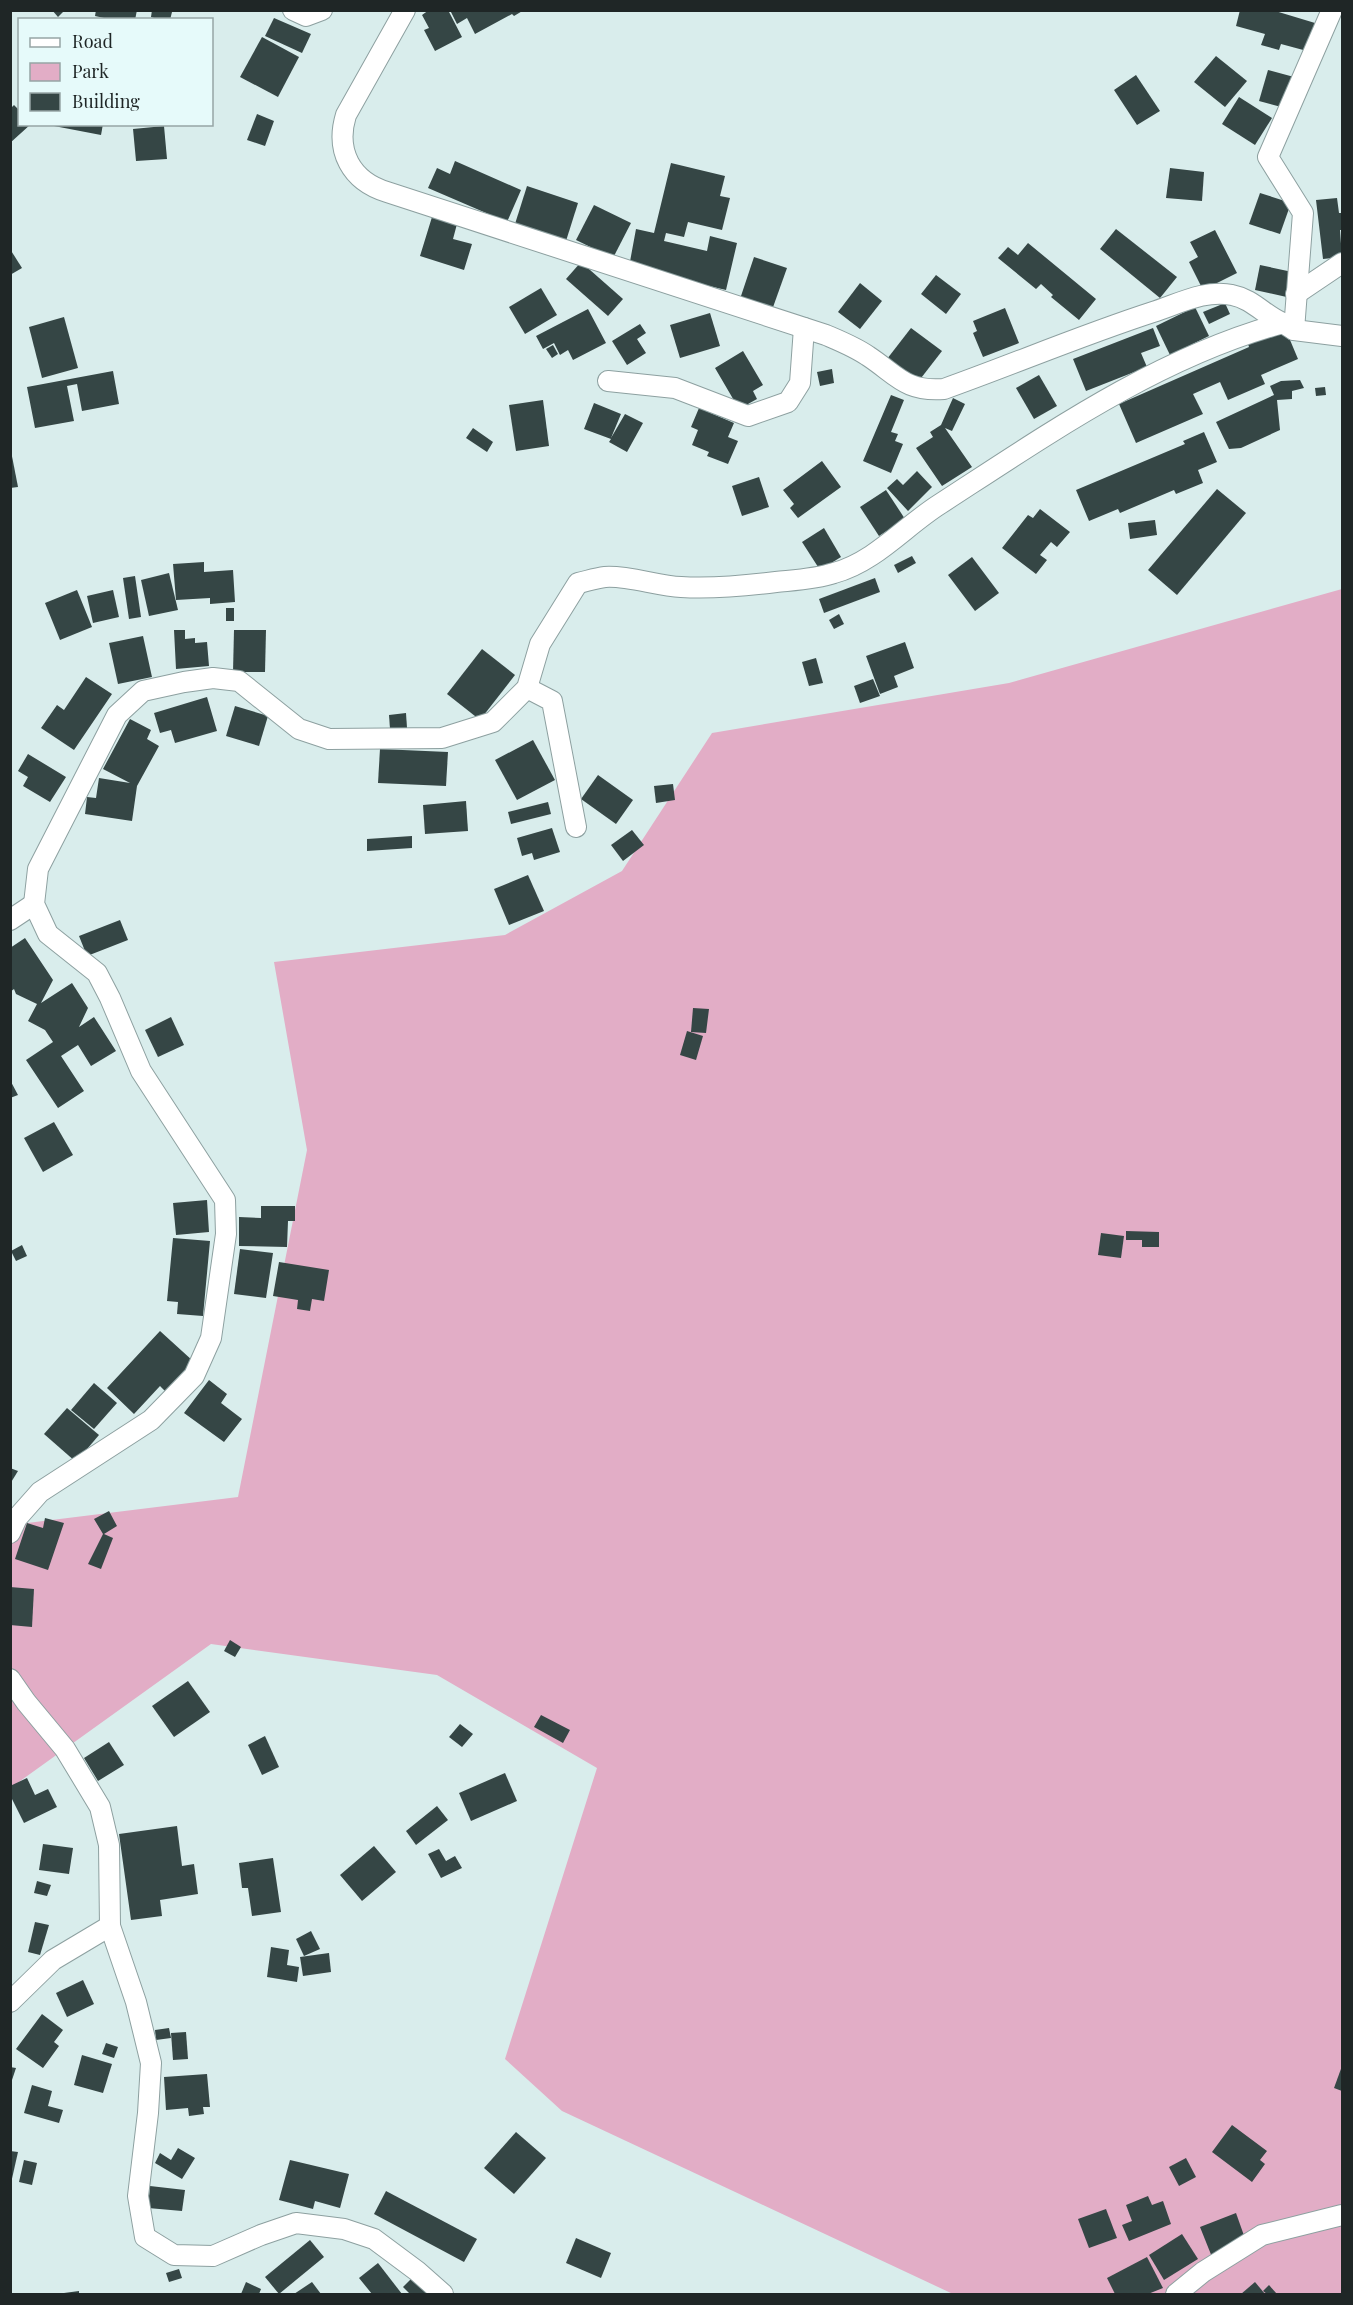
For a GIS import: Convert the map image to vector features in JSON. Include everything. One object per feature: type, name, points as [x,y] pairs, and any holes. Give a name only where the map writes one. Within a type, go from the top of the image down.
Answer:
[{"type":"street","points":[[293,10],[306,16],[322,10]]},
{"type":"street","points":[[405,10],[342,126],[341,137],[346,158],[351,168],[366,183],[387,192],[804,328],[846,344],[876,361],[902,382],[915,388],[944,389],[1095,331],[1208,294],[1244,298],[1264,310],[1272,319],[1289,327],[1342,336]]},
{"type":"street","points":[[1289,327],[1296,294],[1303,213],[1268,157],[1332,10]]},
{"type":"street","points":[[1296,294],[1342,263]]},
{"type":"street","points":[[10,1533],[17,1518],[40,1492],[151,1420],[194,1376],[211,1338],[226,1234],[225,1200],[141,1071],[97,973],[48,934],[34,904],[38,870],[117,715],[143,691],[213,678],[239,681],[300,729],[329,739],[442,738],[493,723],[527,688],[540,644],[578,583],[607,577],[679,587],[721,588],[835,573],[865,560],[923,514],[1054,430],[1146,379],[1200,351],[1244,333],[1289,327]]},
{"type":"street","points":[[608,381],[675,388],[748,416],[788,402],[800,383],[804,328]]},
{"type":"street","points":[[527,688],[552,701],[576,827]]},
{"type":"street","points":[[10,920],[34,904]]},
{"type":"street","points":[[10,1679],[65,1749],[100,1807],[110,1845],[110,1926],[136,2002],[151,2063],[148,2113],[138,2196],[145,2237],[174,2254],[213,2256],[296,2223],[344,2229],[374,2239],[417,2271],[443,2295]]},
{"type":"street","points":[[10,2002],[53,1960],[110,1926]]},
{"type":"street","points":[[1176,2295],[1203,2272],[1262,2235],[1342,2215]]},
{"type":"green space","points":[[1342,589],[1342,2294],[953,2294],[562,2111],[505,2059],[597,1768],[437,1675],[211,1644],[16,1784],[11,1790],[11,1525],[238,1497],[307,1150],[274,962],[505,935],[622,871],[712,733],[1009,683]]},
{"type":"building","points":[[52,10],[65,10],[58,17]]},
{"type":"building","points":[[96,10],[137,10],[135,18],[95,16]]},
{"type":"building","points":[[152,10],[172,12],[170,18],[151,17]]},
{"type":"building","points":[[429,10],[448,10],[462,37],[435,51],[424,30],[429,28],[422,15]]},
{"type":"building","points":[[450,10],[524,10],[475,34],[467,18],[457,24]]},
{"type":"building","points":[[1240,10],[1272,10],[1315,23],[1307,51],[1281,44],[1279,50],[1261,45],[1265,34],[1236,26]]},
{"type":"building","points":[[274,18],[311,34],[302,53],[265,36]]},
{"type":"building","points":[[262,37],[299,57],[278,97],[240,77]]},
{"type":"building","points":[[1216,56],[1247,81],[1225,107],[1194,82]]},
{"type":"building","points":[[1268,70],[1294,77],[1285,108],[1259,101]]},
{"type":"building","points":[[1136,75],[1160,111],[1137,125],[1114,90]]},
{"type":"building","points":[[1239,97],[1272,118],[1255,145],[1222,124]]},
{"type":"building","points":[[14,105],[18,109],[18,126],[29,126],[10,143],[10,109]]},
{"type":"building","points":[[257,114],[274,121],[265,146],[247,140]]},
{"type":"building","points":[[54,126],[103,126],[101,135]]},
{"type":"building","points":[[164,126],[167,159],[136,161],[133,129]]},
{"type":"building","points":[[455,161],[521,190],[507,222],[428,188],[437,168],[450,174]]},
{"type":"building","points":[[671,163],[725,176],[720,196],[730,198],[722,230],[688,222],[684,237],[666,233],[664,241],[707,251],[710,236],[737,243],[726,290],[629,267],[636,229],[654,233]]},
{"type":"building","points":[[1170,168],[1204,172],[1202,201],[1166,198]]},
{"type":"building","points":[[527,186],[578,203],[566,241],[515,224]]},
{"type":"building","points":[[1260,193],[1291,203],[1280,234],[1249,224]]},
{"type":"building","points":[[1337,198],[1339,213],[1342,213],[1342,230],[1340,230],[1342,257],[1323,259],[1316,200]]},
{"type":"building","points":[[594,205],[631,223],[613,258],[576,240]]},
{"type":"building","points":[[432,217],[457,224],[453,239],[472,244],[464,270],[420,256]]},
{"type":"building","points":[[1116,229],[1177,277],[1160,298],[1100,249]]},
{"type":"building","points":[[1215,230],[1237,273],[1203,290],[1189,262],[1198,257],[1190,242]]},
{"type":"building","points":[[1028,243],[1096,299],[1079,320],[1051,297],[1053,295],[1041,284],[1036,289],[998,258],[1008,247],[1018,255]]},
{"type":"building","points":[[10,249],[22,268],[10,275]]},
{"type":"building","points":[[754,257],[787,268],[772,310],[740,299]]},
{"type":"building","points":[[581,262],[623,299],[608,316],[566,279]]},
{"type":"building","points":[[1260,265],[1297,273],[1291,298],[1255,290]]},
{"type":"building","points":[[936,275],[961,294],[946,314],[921,294]]},
{"type":"building","points":[[860,283],[882,301],[860,329],[838,312]]},
{"type":"building","points":[[541,288],[557,315],[525,334],[509,307]]},
{"type":"building","points":[[1225,303],[1230,314],[1209,324],[1203,312]]},
{"type":"building","points":[[1195,307],[1209,336],[1170,355],[1156,326]]},
{"type":"building","points":[[1005,308],[1019,343],[983,357],[973,333],[977,331],[973,321]]},
{"type":"building","points":[[588,309],[606,343],[573,360],[568,350],[560,355],[554,343],[543,349],[536,336]]},
{"type":"building","points":[[710,313],[720,346],[680,358],[670,325]]},
{"type":"building","points":[[64,317],[78,368],[42,378],[29,327]]},
{"type":"building","points":[[640,324],[646,333],[637,339],[646,353],[627,365],[612,341]]},
{"type":"building","points":[[911,328],[942,351],[918,382],[887,359]]},
{"type":"building","points":[[1153,328],[1160,346],[1141,353],[1147,367],[1086,391],[1073,359]]},
{"type":"building","points":[[1285,328],[1298,359],[1261,375],[1265,384],[1228,400],[1220,382],[1193,394],[1203,414],[1136,443],[1119,404],[1249,347],[1248,344]]},
{"type":"building","points":[[553,345],[558,354],[552,358],[546,349]]},
{"type":"building","points":[[743,351],[763,385],[753,391],[757,399],[739,409],[715,368]]},
{"type":"building","points":[[832,369],[834,383],[820,386],[817,372]]},
{"type":"building","points":[[113,371],[119,404],[82,411],[77,384],[67,386],[74,421],[35,428],[27,387]]},
{"type":"building","points":[[1039,375],[1057,406],[1034,419],[1016,388]]},
{"type":"building","points":[[1300,380],[1304,388],[1292,391],[1292,399],[1277,400],[1280,430],[1241,448],[1229,449],[1216,422],[1274,395],[1270,386],[1281,381]]},
{"type":"building","points":[[1325,387],[1326,395],[1316,396],[1315,388]]},
{"type":"building","points":[[891,395],[904,400],[891,432],[898,434],[895,441],[903,444],[891,473],[863,461]]},
{"type":"building","points":[[953,398],[965,404],[952,431],[945,428],[972,467],[942,486],[916,448],[933,437],[930,432],[941,425]]},
{"type":"building","points":[[543,400],[549,446],[516,451],[509,405]]},
{"type":"building","points":[[594,403],[621,414],[611,438],[625,414],[643,423],[627,452],[609,442],[611,439],[584,429]]},
{"type":"building","points":[[699,408],[734,423],[728,437],[738,441],[728,464],[707,456],[709,452],[692,445],[698,430],[691,427]]},
{"type":"building","points":[[473,428],[493,442],[487,452],[466,438]]},
{"type":"building","points":[[1204,432],[1217,462],[1198,470],[1203,483],[1176,494],[1174,490],[1120,513],[1118,509],[1089,521],[1076,490],[1185,444],[1183,441]]},
{"type":"building","points":[[10,446],[18,487],[10,488]]},
{"type":"building","points":[[822,461],[841,487],[798,518],[790,508],[794,504],[783,490]]},
{"type":"building","points":[[917,471],[932,487],[908,511],[887,488],[897,479],[903,485]]},
{"type":"building","points":[[759,477],[769,507],[742,516],[732,486]]},
{"type":"building","points":[[1217,489],[1246,513],[1177,595],[1148,570]]},
{"type":"building","points":[[886,490],[905,519],[879,536],[860,507]]},
{"type":"building","points":[[1040,509],[1070,532],[1057,547],[1051,542],[1040,555],[1047,560],[1036,574],[1002,548],[1028,515],[1033,518]]},
{"type":"building","points":[[1155,520],[1157,535],[1130,539],[1128,523]]},
{"type":"building","points":[[824,528],[841,557],[820,570],[802,542]]},
{"type":"building","points":[[912,556],[916,563],[898,573],[894,565]]},
{"type":"building","points":[[972,557],[999,593],[975,611],[948,575]]},
{"type":"building","points":[[204,562],[204,572],[233,570],[235,602],[210,604],[210,598],[176,600],[173,564]]},
{"type":"building","points":[[169,573],[178,610],[149,616],[141,580]]},
{"type":"building","points":[[135,576],[141,617],[129,619],[123,578]]},
{"type":"building","points":[[875,578],[880,592],[824,613],[819,599]]},
{"type":"building","points":[[77,590],[92,627],[60,640],[45,603]]},
{"type":"building","points":[[113,590],[119,617],[93,623],[87,596]]},
{"type":"building","points":[[226,608],[234,608],[234,621],[226,621]]},
{"type":"building","points":[[839,614],[844,624],[834,629],[829,620]]},
{"type":"building","points":[[174,630],[185,630],[185,639],[195,638],[195,643],[207,642],[209,666],[176,669]]},
{"type":"building","points":[[234,630],[266,630],[265,672],[233,672]]},
{"type":"building","points":[[143,636],[152,677],[118,684],[109,643]]},
{"type":"building","points":[[905,642],[914,668],[894,676],[898,687],[880,694],[866,656]]},
{"type":"building","points":[[482,649],[515,675],[480,720],[447,694]]},
{"type":"building","points":[[816,658],[823,683],[809,686],[802,662]]},
{"type":"building","points":[[86,677],[112,694],[74,750],[41,728],[57,705],[64,710]]},
{"type":"building","points":[[873,679],[880,696],[860,703],[854,686]]},
{"type":"building","points":[[207,697],[217,731],[175,743],[171,730],[160,733],[154,713]]},
{"type":"building","points":[[235,706],[268,716],[259,746],[226,736]]},
{"type":"building","points":[[406,713],[407,728],[390,729],[389,715]]},
{"type":"building","points":[[130,719],[151,730],[147,739],[159,746],[137,786],[132,821],[85,814],[87,797],[96,798],[99,778],[130,783],[103,769]]},
{"type":"building","points":[[533,740],[555,780],[517,800],[495,760]]},
{"type":"building","points":[[380,749],[448,752],[446,786],[378,783]]},
{"type":"building","points":[[28,754],[66,777],[50,802],[23,786],[28,777],[18,771]]},
{"type":"building","points":[[598,775],[633,800],[616,824],[581,799]]},
{"type":"building","points":[[673,784],[675,800],[656,803],[654,786]]},
{"type":"building","points":[[466,801],[468,831],[425,834],[423,805]]},
{"type":"building","points":[[548,802],[551,814],[511,824],[508,812]]},
{"type":"building","points":[[552,828],[560,852],[534,860],[532,853],[522,856],[517,838]]},
{"type":"building","points":[[632,830],[644,845],[623,861],[611,845]]},
{"type":"building","points":[[412,836],[412,848],[367,851],[367,839]]},
{"type":"building","points":[[528,875],[544,911],[509,925],[494,889]]},
{"type":"building","points":[[120,920],[128,940],[87,956],[79,936]]},
{"type":"building","points":[[25,938],[53,980],[41,1003],[72,983],[88,1008],[79,1027],[94,1017],[116,1051],[91,1066],[78,1045],[61,1056],[84,1091],[58,1108],[26,1060],[53,1042],[45,1030],[28,1021],[37,1004],[16,994],[14,989],[10,992],[10,948]]},
{"type":"building","points":[[693,1008],[709,1009],[706,1033],[691,1032]]},
{"type":"building","points":[[171,1017],[184,1045],[158,1057],[145,1030]]},
{"type":"building","points":[[687,1031],[703,1036],[696,1060],[680,1055]]},
{"type":"building","points":[[10,1080],[18,1095],[10,1098]]},
{"type":"building","points":[[54,1122],[73,1155],[43,1172],[24,1138]]},
{"type":"building","points":[[207,1200],[209,1232],[176,1235],[173,1203]]},
{"type":"building","points":[[261,1206],[295,1206],[295,1221],[288,1221],[287,1247],[239,1246],[239,1217],[261,1218]]},
{"type":"building","points":[[1126,1231],[1159,1232],[1159,1247],[1142,1247],[1142,1240],[1126,1240]]},
{"type":"building","points":[[1101,1233],[1124,1236],[1121,1258],[1098,1255]]},
{"type":"building","points":[[173,1238],[210,1241],[203,1316],[177,1314],[178,1302],[167,1301]]},
{"type":"building","points":[[22,1245],[27,1256],[16,1261],[11,1251]]},
{"type":"building","points":[[240,1249],[273,1253],[266,1298],[234,1294]]},
{"type":"building","points":[[279,1262],[329,1270],[324,1301],[312,1299],[310,1311],[297,1309],[298,1300],[273,1296]]},
{"type":"building","points":[[160,1331],[193,1361],[165,1391],[160,1386],[134,1414],[107,1388]]},
{"type":"building","points":[[209,1380],[227,1394],[221,1403],[242,1419],[224,1442],[184,1413]]},
{"type":"building","points":[[94,1383],[117,1403],[94,1429],[71,1410]]},
{"type":"building","points":[[67,1408],[99,1435],[76,1462],[44,1434]]},
{"type":"building","points":[[10,1468],[18,1471],[10,1484]]},
{"type":"building","points":[[109,1511],[117,1526],[104,1534],[113,1538],[101,1569],[88,1564],[103,1534],[94,1519]]},
{"type":"building","points":[[45,1518],[64,1523],[48,1570],[15,1559],[27,1523],[43,1528]]},
{"type":"building","points":[[10,1587],[34,1589],[32,1627],[10,1625]]},
{"type":"building","points":[[230,1640],[241,1647],[235,1657],[224,1651]]},
{"type":"building","points":[[188,1681],[210,1712],[174,1737],[152,1706]]},
{"type":"building","points":[[541,1715],[570,1730],[563,1743],[534,1727]]},
{"type":"building","points":[[460,1724],[473,1734],[462,1747],[449,1737]]},
{"type":"building","points":[[265,1736],[279,1767],[262,1775],[248,1745]]},
{"type":"building","points":[[109,1742],[124,1765],[98,1781],[84,1758]]},
{"type":"building","points":[[505,1773],[517,1801],[471,1821],[459,1793]]},
{"type":"building","points":[[27,1778],[35,1795],[48,1789],[57,1807],[24,1823],[10,1795],[10,1786]]},
{"type":"building","points":[[437,1806],[448,1820],[416,1845],[406,1831]]},
{"type":"building","points":[[177,1826],[182,1866],[194,1864],[198,1894],[160,1900],[162,1916],[131,1920],[119,1834]]},
{"type":"building","points":[[43,1844],[73,1848],[69,1874],[39,1870]]},
{"type":"building","points":[[374,1846],[396,1872],[362,1901],[340,1875]]},
{"type":"building","points":[[439,1849],[446,1861],[455,1856],[462,1868],[441,1878],[428,1854]]},
{"type":"building","points":[[273,1858],[281,1912],[252,1916],[248,1888],[242,1888],[239,1863]]},
{"type":"building","points":[[37,1881],[51,1885],[47,1896],[34,1893]]},
{"type":"building","points":[[35,1922],[49,1925],[40,1955],[28,1952]]},
{"type":"building","points":[[311,1931],[320,1949],[304,1956],[296,1939]]},
{"type":"building","points":[[271,1947],[289,1950],[287,1965],[299,1967],[297,1982],[267,1977]]},
{"type":"building","points":[[329,1953],[331,1972],[303,1976],[300,1957]]},
{"type":"building","points":[[83,1980],[94,2004],[67,2017],[56,1993]]},
{"type":"building","points":[[42,2014],[63,2030],[54,2042],[59,2046],[43,2068],[16,2049]]},
{"type":"building","points":[[169,2028],[171,2038],[156,2040],[155,2030]]},
{"type":"building","points":[[186,2032],[188,2059],[173,2060],[171,2033]]},
{"type":"building","points":[[106,2043],[118,2047],[114,2058],[102,2054]]},
{"type":"building","points":[[82,2055],[112,2064],[103,2093],[74,2085]]},
{"type":"building","points":[[1342,2066],[1342,2091],[1334,2088]]},
{"type":"building","points":[[10,2067],[16,2068],[11,2083],[10,2083]]},
{"type":"building","points":[[207,2074],[210,2107],[203,2107],[204,2114],[189,2116],[188,2108],[166,2110],[164,2077]]},
{"type":"building","points":[[32,2085],[52,2091],[48,2106],[63,2110],[59,2123],[24,2113]]},
{"type":"building","points":[[1232,2125],[1267,2151],[1260,2160],[1265,2164],[1252,2182],[1212,2152]]},
{"type":"building","points":[[516,2132],[546,2158],[514,2194],[484,2168]]},
{"type":"building","points":[[178,2148],[195,2158],[182,2179],[155,2163],[160,2153],[171,2160]]},
{"type":"building","points":[[10,2151],[18,2152],[11,2183],[10,2182]]},
{"type":"building","points":[[1186,2158],[1196,2177],[1179,2186],[1169,2167]]},
{"type":"building","points":[[24,2160],[37,2163],[32,2185],[19,2182]]},
{"type":"building","points":[[290,2160],[349,2174],[340,2208],[315,2201],[313,2209],[279,2200]]},
{"type":"building","points":[[150,2186],[185,2190],[182,2211],[148,2208]]},
{"type":"building","points":[[386,2191],[477,2239],[464,2262],[374,2214]]},
{"type":"building","points":[[1148,2196],[1152,2205],[1163,2201],[1171,2224],[1129,2241],[1122,2225],[1132,2221],[1126,2205]]},
{"type":"building","points":[[1106,2209],[1117,2238],[1089,2248],[1078,2219]]},
{"type":"building","points":[[1236,2213],[1247,2244],[1212,2257],[1200,2227]]},
{"type":"building","points":[[1182,2234],[1198,2259],[1164,2280],[1149,2255]]},
{"type":"building","points":[[576,2238],[611,2253],[601,2278],[566,2263]]},
{"type":"building","points":[[310,2240],[324,2257],[279,2294],[265,2277]]},
{"type":"building","points":[[1147,2257],[1163,2288],[1148,2294],[1115,2294],[1107,2278]]},
{"type":"building","points":[[378,2263],[402,2294],[372,2294],[359,2278]]},
{"type":"building","points":[[179,2269],[182,2278],[169,2282],[166,2273]]},
{"type":"building","points":[[412,2278],[428,2294],[410,2294],[403,2287]]},
{"type":"building","points":[[246,2282],[261,2289],[259,2294],[241,2294]]},
{"type":"building","points":[[312,2282],[321,2294],[294,2294]]},
{"type":"building","points":[[1255,2282],[1265,2294],[1241,2294]]},
{"type":"building","points":[[1269,2285],[1277,2294],[1267,2294],[1263,2291]]},
{"type":"building","points":[[79,2291],[79,2294],[64,2294],[64,2293]]}]
